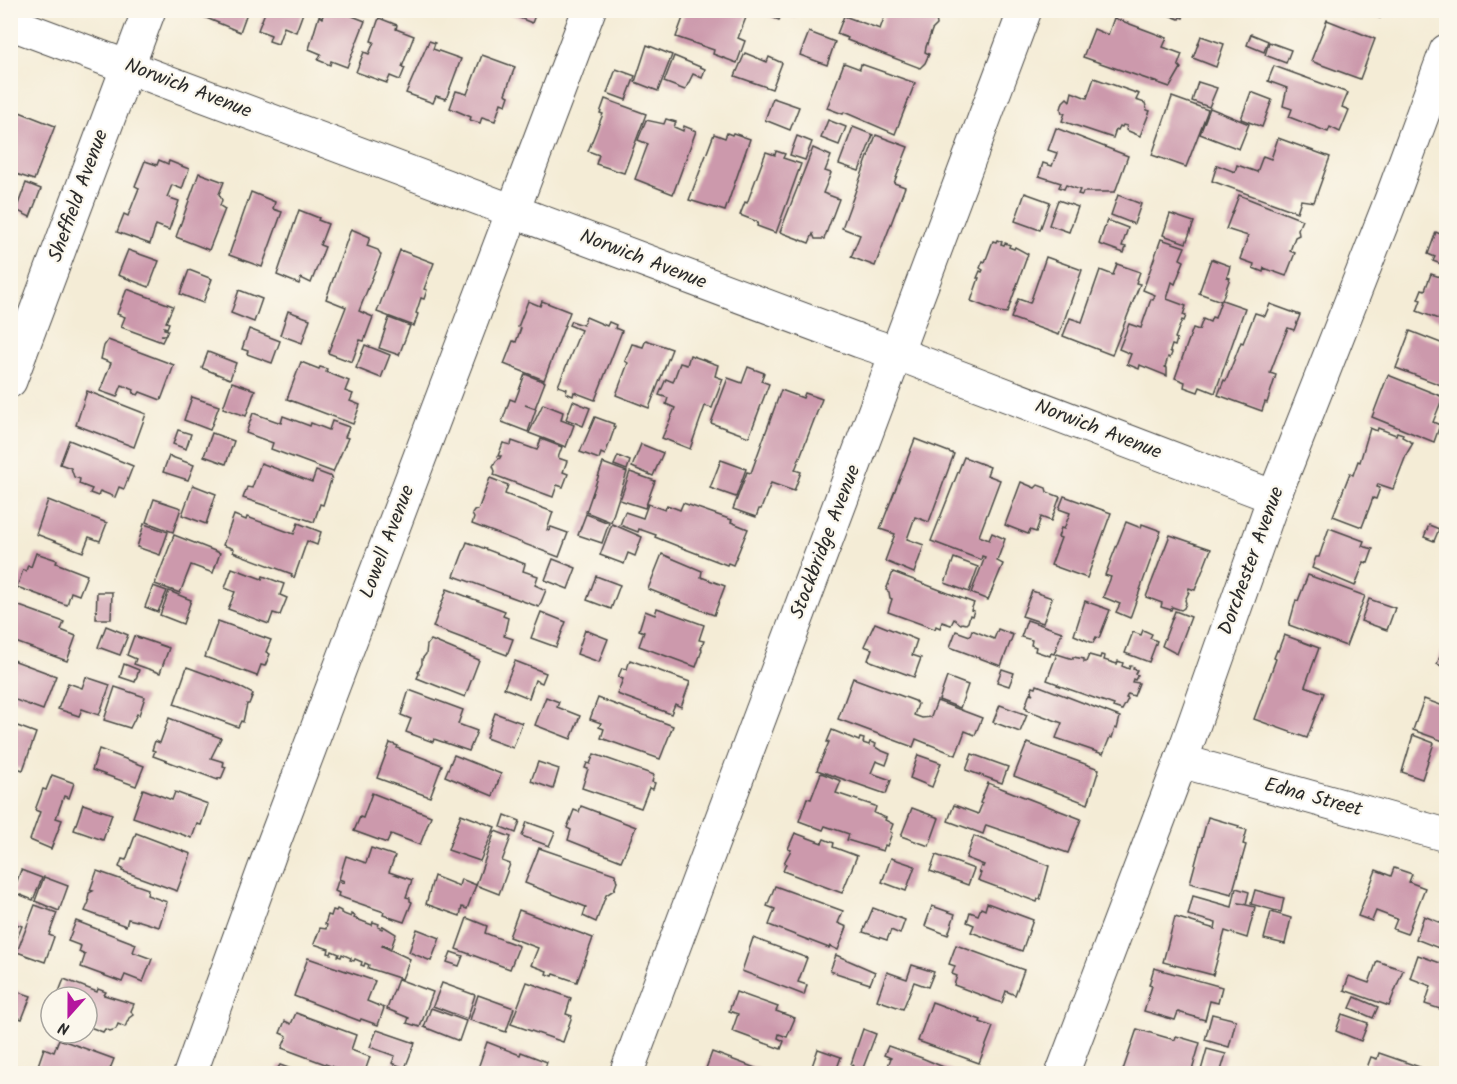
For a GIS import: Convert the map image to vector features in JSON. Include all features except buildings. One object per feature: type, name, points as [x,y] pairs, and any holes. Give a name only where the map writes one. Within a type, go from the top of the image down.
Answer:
[{"type":"street","name":"Sheffield Avenue","points":[[10,381],[149,10]]},
{"type":"street","name":"Lowell Avenue","points":[[190,1074],[273,845],[589,10]]},
{"type":"street","name":"Stockbridge Avenue","points":[[626,1074],[1025,10]]},
{"type":"street","name":"Norwich Avenue","points":[[10,23],[896,353],[1274,497]]},
{"type":"street","name":"Dorchester Avenue","points":[[1062,1074],[1181,761],[1274,497],[1391,200],[1446,51]]},
{"type":"street","name":"Edna Street","points":[[1181,761],[1446,835]]}]
